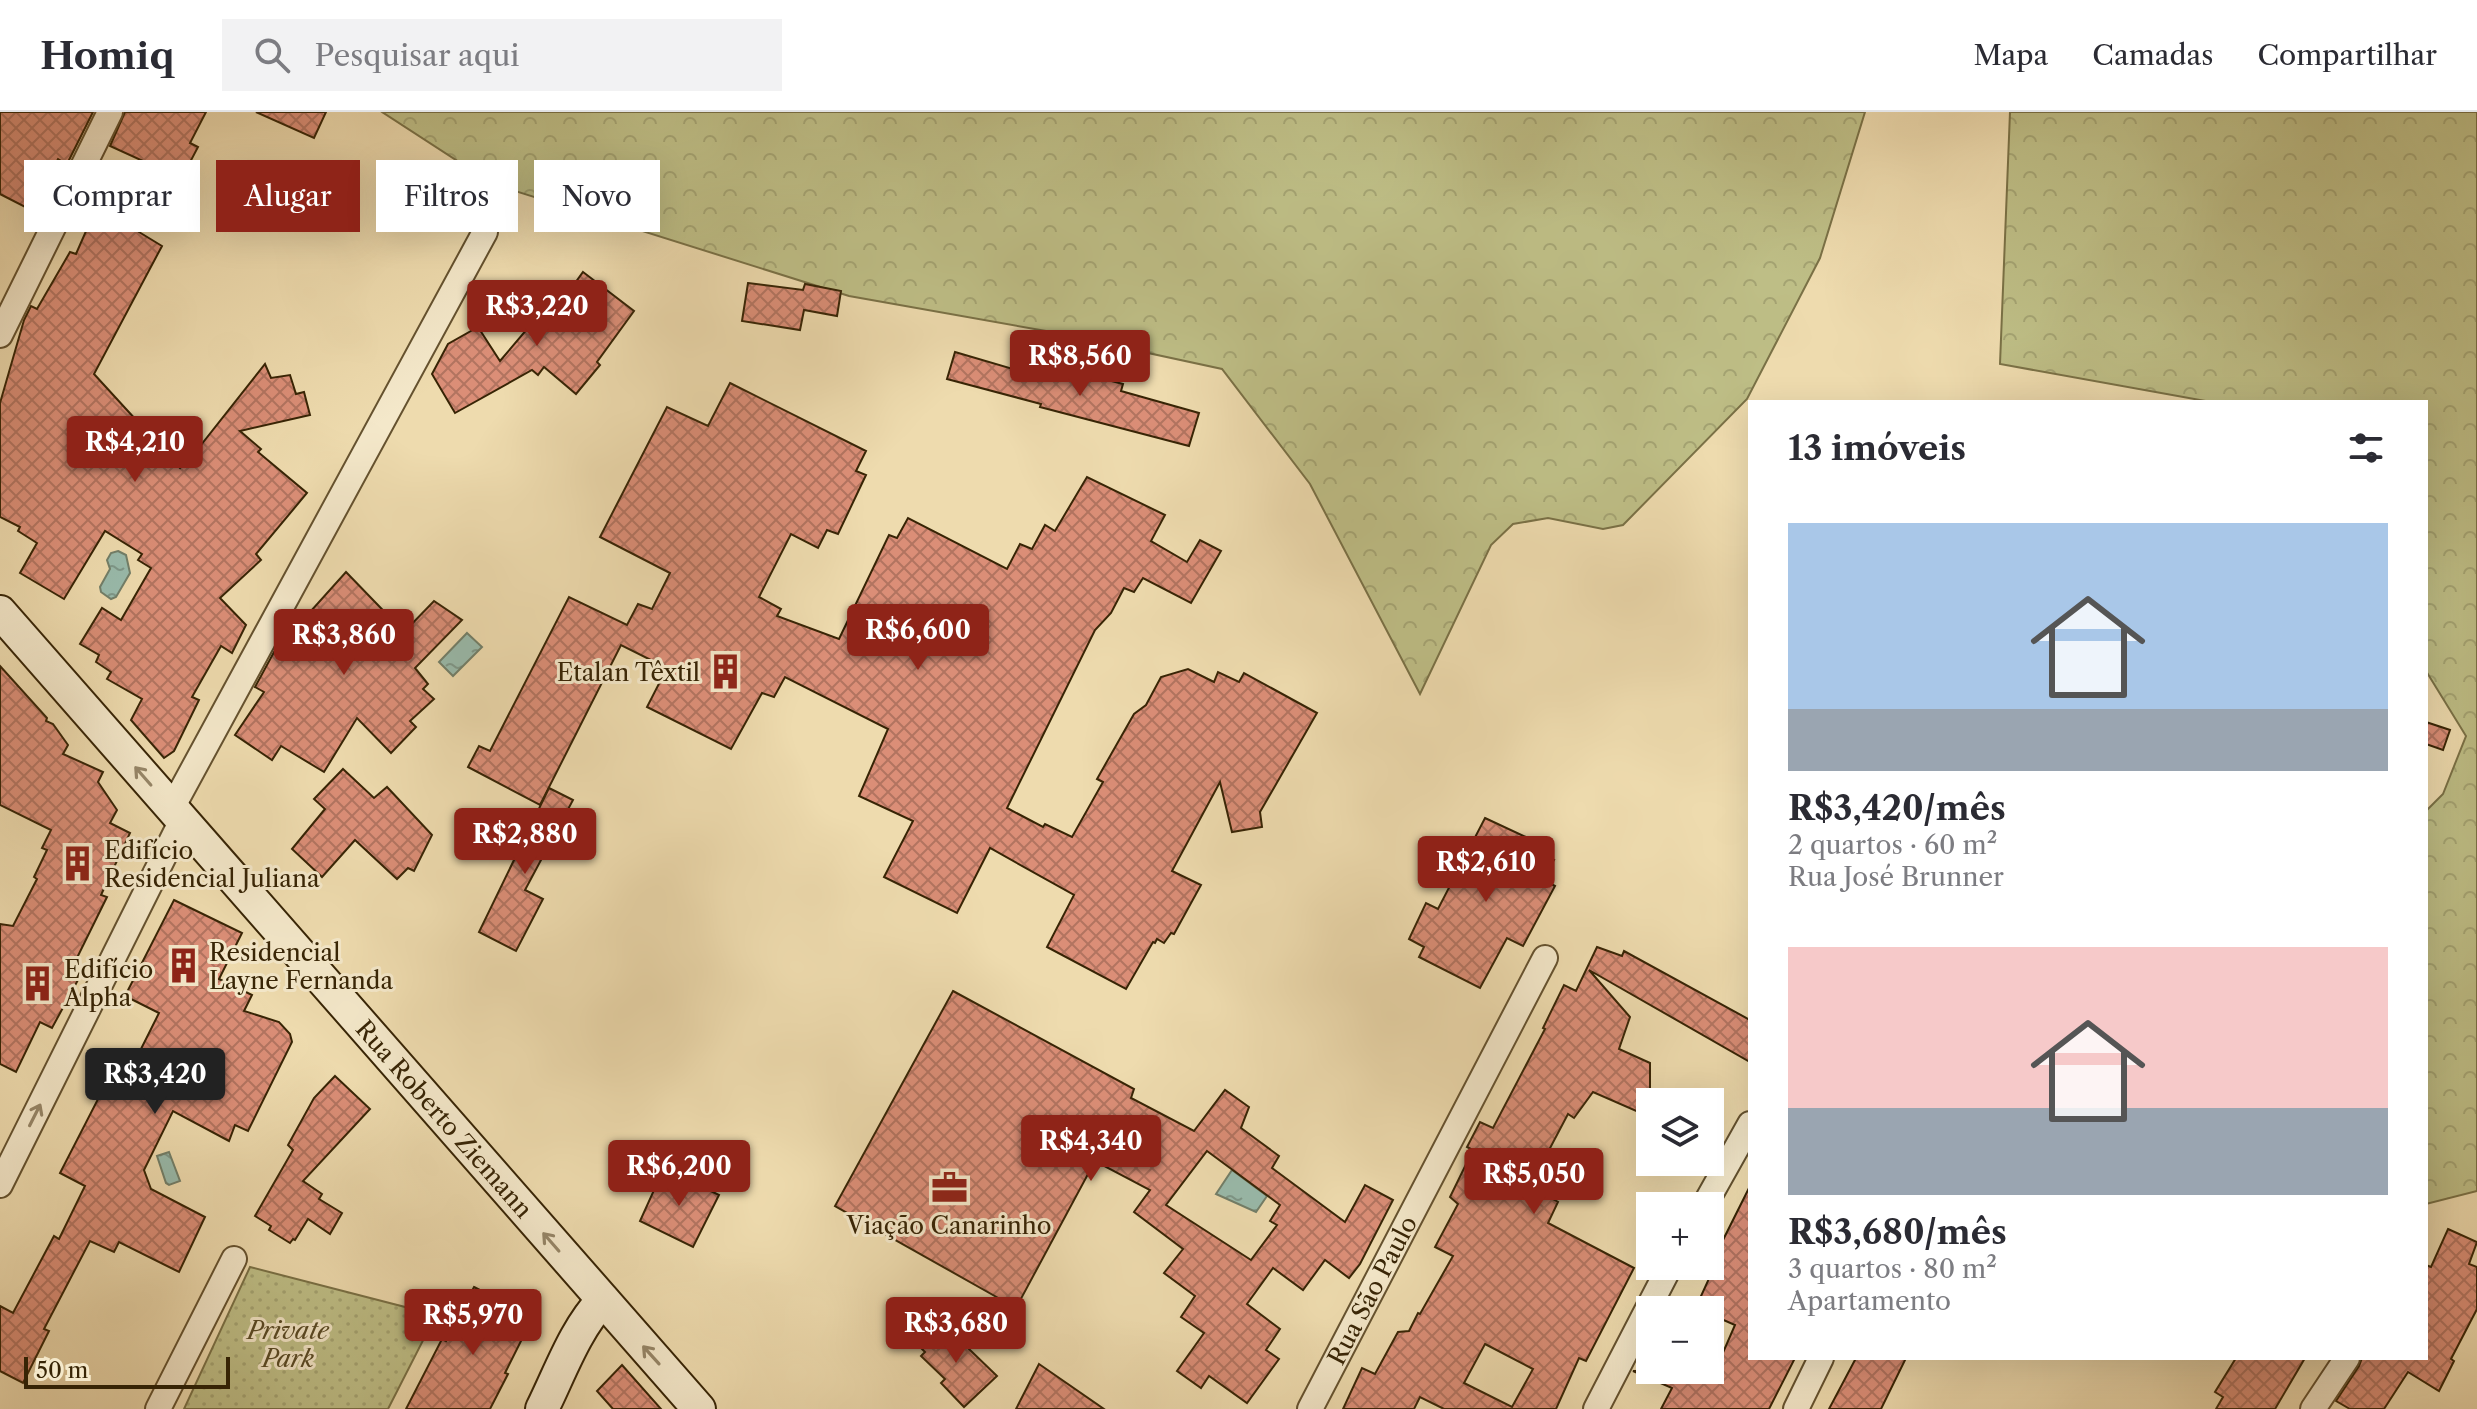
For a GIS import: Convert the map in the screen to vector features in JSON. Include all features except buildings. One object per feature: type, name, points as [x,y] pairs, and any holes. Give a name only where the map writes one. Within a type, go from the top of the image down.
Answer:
[{"type":"main road","name":"Rua Roberto Ziemann","points":[[0,612],[699,1409]]},
{"type":"main road","points":[[542,1409],[592,1312],[603,1300]]},
{"type":"street","points":[[0,335],[110,112]]},
{"type":"street","points":[[0,1185],[177,814],[485,232]]},
{"type":"street","name":"Rua São Paulo","points":[[1310,1409],[1545,958]]},
{"type":"street","points":[[1712,1192],[1748,1128]]},
{"type":"street","points":[[158,1409],[234,1259]]},
{"type":"street","points":[[1596,1409],[1663,1280]]},
{"type":"street","points":[[1796,1409],[1820,1360]]},
{"type":"street","points":[[2313,1409],[2346,1360]]},
{"type":"green space","points":[[382,112],[1865,112],[1820,258],[1747,399],[1623,525],[1603,529],[1548,518],[1513,524],[1491,545],[1420,694],[1310,484],[1222,369],[1046,331],[849,296],[646,232],[660,232],[660,160],[534,160],[534,197],[518,192],[518,160],[456,160]]},
{"type":"green space","points":[[2010,112],[2477,112],[2477,1191],[2428,1203],[2428,809],[2443,794],[2466,736],[2428,674],[2428,400],[2200,400],[2000,364]]},
{"type":"green space","name":"Private Park","points":[[250,1267],[436,1315],[388,1409],[184,1409]]},
{"type":"water","points":[[118,551],[126,555],[130,573],[116,597],[111,599],[101,592],[100,587],[110,569],[107,560],[111,553]]},
{"type":"water","points":[[467,633],[482,647],[453,676],[439,662]]},
{"type":"water","points":[[169,1152],[180,1181],[169,1185],[157,1156]]},
{"type":"water","points":[[1232,1170],[1267,1196],[1256,1212],[1216,1194]]},
{"type":"place","name":"Etalan Têxtil","points":[[726,672]]},
{"type":"place","name":"Edifício Residencial Juliana","points":[[78,864]]},
{"type":"place","name":"Residencial Layne Fernanda","points":[[183,966]]},
{"type":"place","name":"Edifício Alpha","points":[[38,983]]},
{"type":"place","name":"Viação Canarinho","points":[[949,1188]]}]
